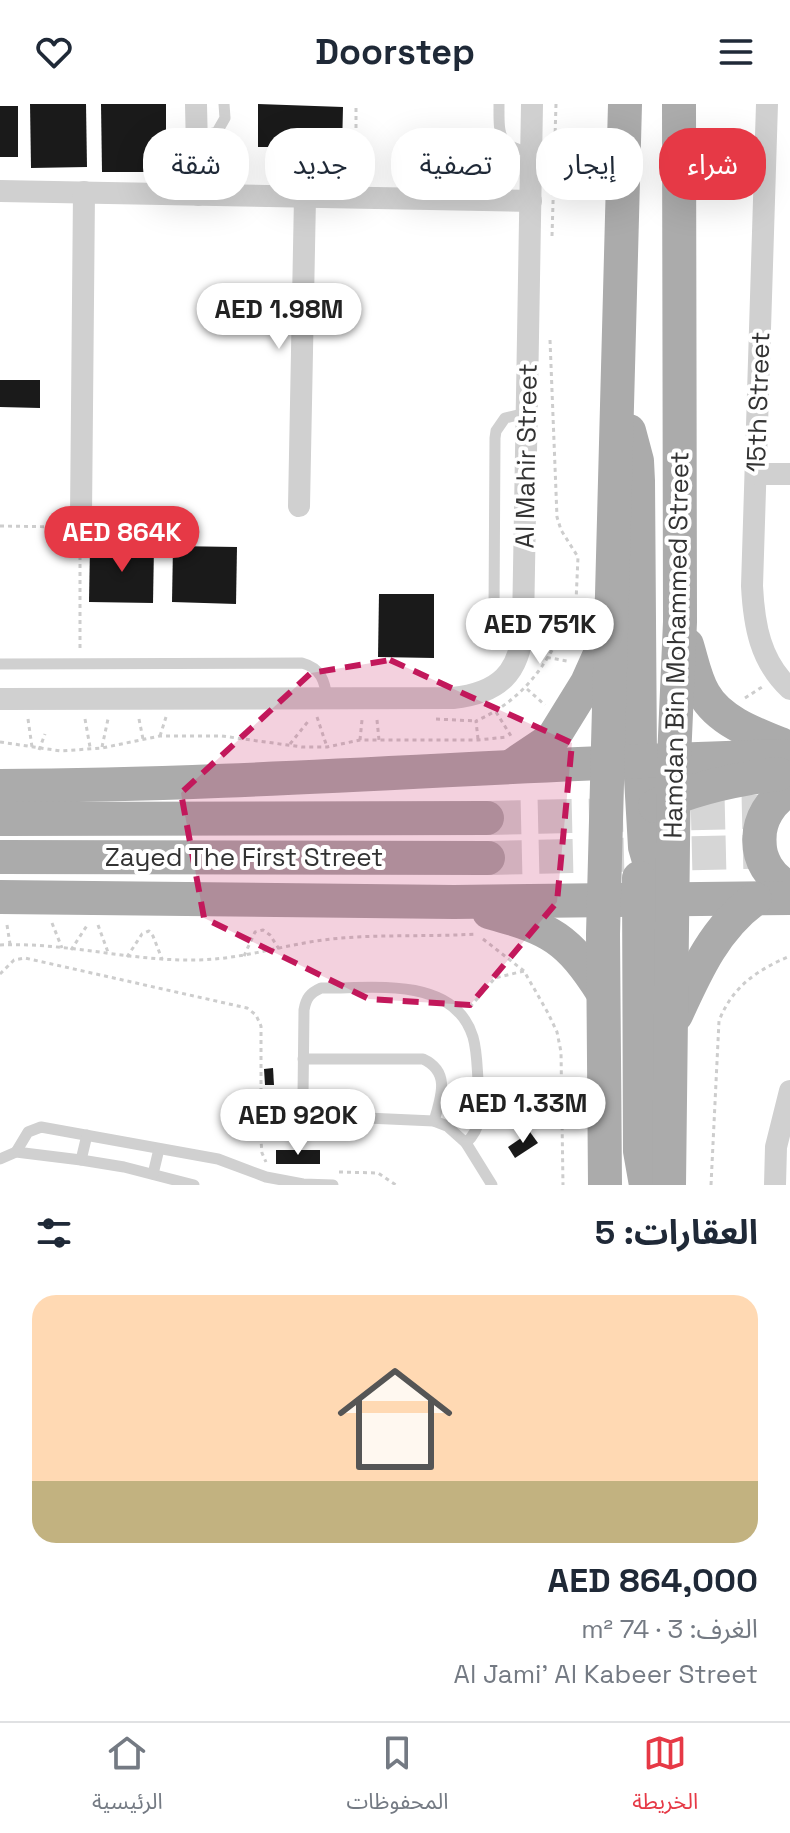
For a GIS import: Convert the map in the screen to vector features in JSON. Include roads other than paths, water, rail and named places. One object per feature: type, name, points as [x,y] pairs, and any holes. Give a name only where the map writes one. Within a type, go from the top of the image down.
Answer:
[{"type":"main road","points":[[625,104],[611,630],[624,762],[621,777],[627,789],[651,809]]},
{"type":"main road","name":"Hamdan Bin Mohammed Street","points":[[669,1185],[671,1027],[656,899],[651,809],[674,759],[680,622],[679,104]]},
{"type":"main road","points":[[605,1185],[604,900],[624,762],[638,471],[631,436],[616,402]]},
{"type":"main road","points":[[680,622],[702,692],[710,703],[738,724],[790,748]]},
{"type":"main road","points":[[510,766],[553,738],[587,683],[611,630]]},
{"type":"main road","points":[[0,786],[254,779],[790,756]]},
{"type":"main road","points":[[604,900],[615,851],[627,828],[651,809],[742,779],[790,772]]},
{"type":"main road","points":[[790,790],[766,811],[758,838],[764,866],[790,888]]},
{"type":"main road","name":"Zayed The First Street","points":[[0,819],[487,818]]},
{"type":"main road","name":"Zayed The First Street","points":[[0,857],[488,858]]},
{"type":"main road","points":[[6,909],[790,898]]},
{"type":"main road","points":[[646,1185],[640,1151],[656,899]]},
{"type":"main road","points":[[671,1027],[720,931],[755,899]]},
{"type":"main road","points":[[454,902],[518,919],[558,938],[583,961],[603,993]]},
{"type":"street","points":[[196,104],[197,128]]},
{"type":"street","name":"Al Mahir Street","points":[[0,699],[453,698],[483,693],[508,675],[520,653],[523,627],[532,104]]},
{"type":"street","name":"15th Street","points":[[767,104],[752,586],[756,630],[772,668],[790,689]]},
{"type":"street","points":[[0,191],[143,194]]},
{"type":"street","points":[[80,522],[84,192]]},
{"type":"street","points":[[375,198],[531,201]]},
{"type":"street","points":[[299,506],[305,200]]},
{"type":"street","points":[[756,474],[790,474]]},
{"type":"street","points":[[775,1185],[776,1147],[790,1091]]},
{"type":"lane","points":[[220,128],[224,104]]},
{"type":"lane","points":[[499,104],[499,126],[505,143],[519,151],[532,152]]},
{"type":"lane","points":[[523,627],[504,623],[494,612],[495,453],[496,431],[500,424],[511,415],[526,413]]},
{"type":"lane","points":[[0,664],[302,663],[318,670],[323,678],[327,699]]},
{"type":"lane","points":[[466,1143],[478,1129],[481,1119],[476,1048],[462,1016],[446,1001],[421,991],[321,988],[312,992],[306,1000],[304,1104],[315,1114],[434,1121],[466,1143],[492,1185]]},
{"type":"lane","points":[[303,1059],[423,1059],[440,1072],[443,1082],[434,1121]]},
{"type":"lane","points":[[16,1152],[28,1132],[36,1127],[218,1159],[266,1177],[302,1184],[333,1185]]},
{"type":"lane","points":[[81,1160],[87,1135]]},
{"type":"lane","points":[[153,1174],[159,1149]]},
{"type":"lane","points":[[0,1159],[16,1152],[81,1160],[194,1185]]},
{"type":"lane","points":[[247,1185],[249,1171]]},
{"type":"tunnel","points":[[487,818],[790,811]]},
{"type":"tunnel","points":[[488,858],[790,851]]}]
